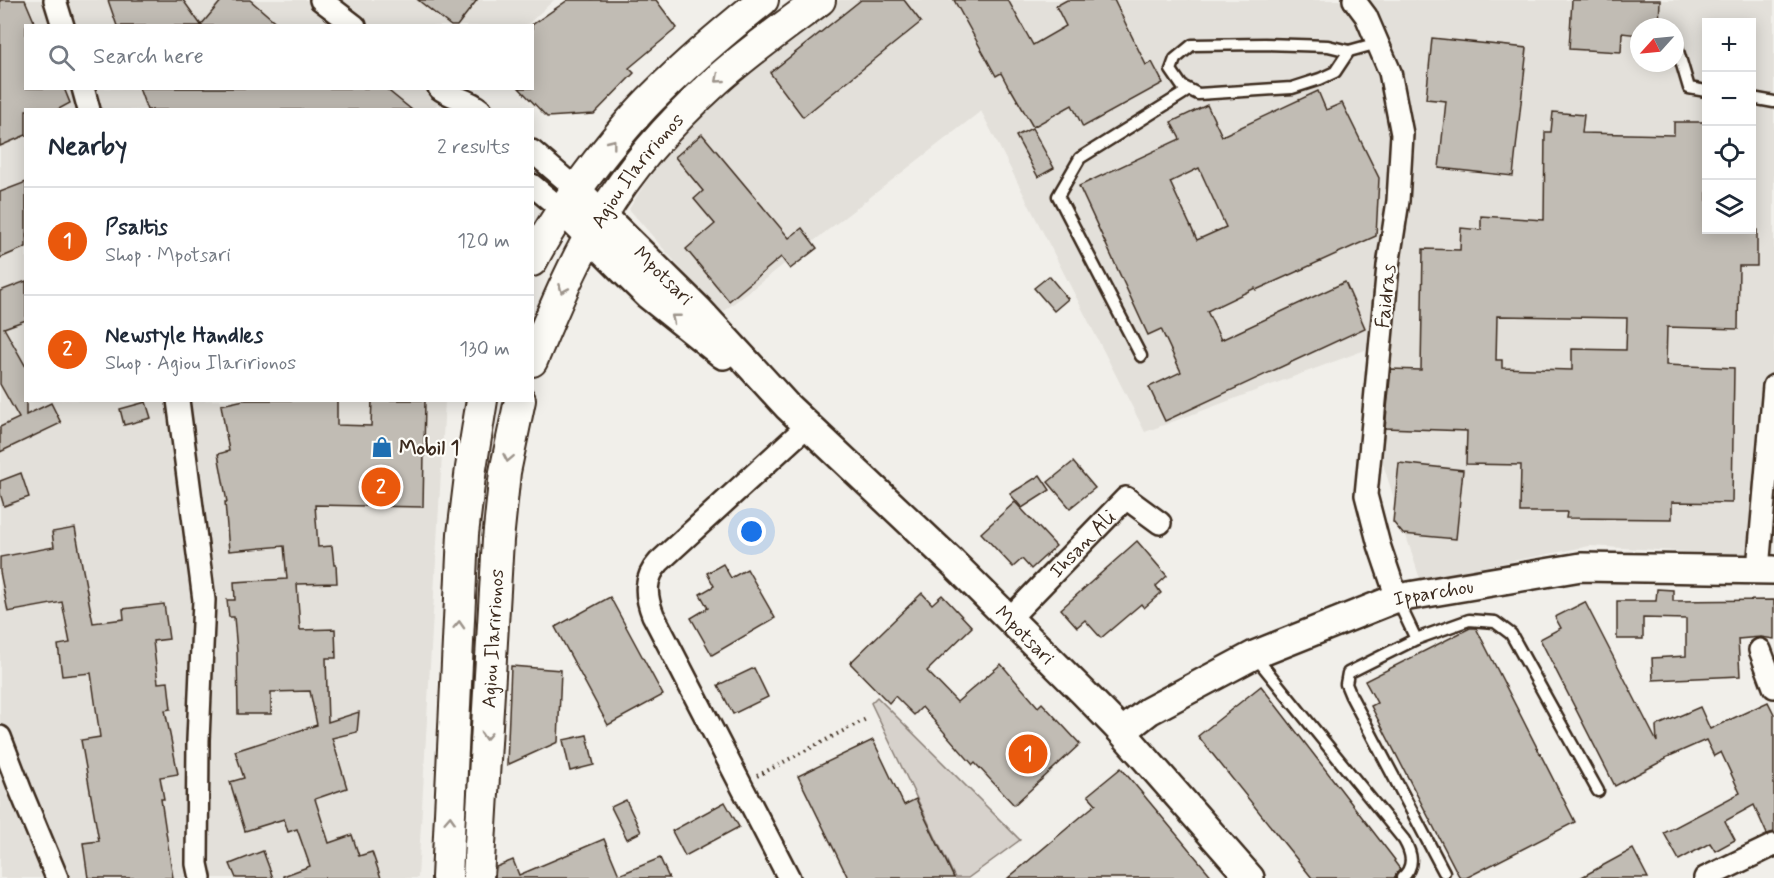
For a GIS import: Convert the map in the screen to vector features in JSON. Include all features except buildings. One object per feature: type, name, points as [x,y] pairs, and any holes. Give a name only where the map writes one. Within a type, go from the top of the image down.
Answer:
[{"type":"main road","name":"Agiou Ilaririonos","points":[[534,257],[569,199],[626,126],[655,94],[763,0]]},
{"type":"main road","name":"Agiou Ilaririonos","points":[[534,356],[568,277],[596,225],[653,145],[716,80],[820,0]]},
{"type":"main road","name":"Agiou Ilaririonos","points":[[447,878],[464,534],[471,468],[482,402]]},
{"type":"main road","name":"Agiou Ilaririonos","points":[[478,878],[498,540],[505,472],[520,402]]},
{"type":"street","points":[[55,0],[62,24]]},
{"type":"street","points":[[321,0],[352,24]]},
{"type":"street","name":"Faidras","points":[[1354,0],[1366,16],[1390,72],[1402,134],[1398,201],[1388,266],[1366,495],[1379,545],[1397,598]]},
{"type":"street","points":[[84,90],[88,108]]},
{"type":"street","points":[[447,98],[470,101],[479,108]]},
{"type":"street","name":"Mpotsari","points":[[534,154],[569,199],[596,225],[648,295],[787,406],[952,562],[1122,732],[1250,878]]},
{"type":"street","name":"Mpotsari","points":[[534,186],[569,199]]},
{"type":"street","points":[[1766,570],[1774,386]]},
{"type":"street","points":[[178,402],[204,600],[198,751],[197,864],[200,878]]},
{"type":"street","points":[[789,878],[653,615],[648,600],[647,585],[652,569],[659,562],[807,426]]},
{"type":"street","name":"Ihsan Ali","points":[[1009,619],[1126,498],[1160,523]]},
{"type":"street","name":"Ipparchou","points":[[1122,732],[1149,711],[1254,655],[1397,598],[1581,567],[1766,570]]},
{"type":"street","points":[[1760,650],[1774,687]]},
{"type":"street","points":[[0,737],[57,878]]},
{"type":"street","points":[[1705,878],[1774,845]]},
{"type":"lane","points":[[1350,51],[1335,72],[1292,88],[1198,94],[1182,86],[1171,70],[1174,59],[1192,45],[1328,46],[1350,51],[1378,43]]},
{"type":"lane","points":[[1684,71],[1689,88],[1702,90]]},
{"type":"lane","points":[[1141,356],[1058,196],[1080,158],[1189,90]]},
{"type":"lane","points":[[1756,99],[1774,102]]},
{"type":"lane","points":[[1397,598],[1416,639]]},
{"type":"lane","points":[[1444,872],[1346,684],[1348,673],[1416,639],[1469,620],[1495,622],[1510,634],[1598,791]]},
{"type":"lane","points":[[1254,655],[1404,840],[1412,858],[1411,866],[1402,878]]},
{"type":"path","points":[[741,784],[866,719]]},
{"type":"shaded area","points":[[0,0],[554,0],[528,24],[24,24],[24,90],[454,90],[435,108],[24,108],[24,402],[445,402],[418,878],[0,878]]},
{"type":"shaded area","points":[[839,0],[1774,0],[1774,557],[1590,546],[1420,579],[1381,458],[1392,340],[1145,432],[981,111],[720,314],[629,209],[680,127]]},
{"type":"shaded area","points":[[877,697],[1020,840],[968,878],[955,878],[871,703]]},
{"type":"place","name":"Mobil 1","points":[[382,447]]},
{"type":"place","name":"Newstyle Handles","points":[[381,487]]},
{"type":"place","name":"Psaltis","points":[[1028,754]]}]
